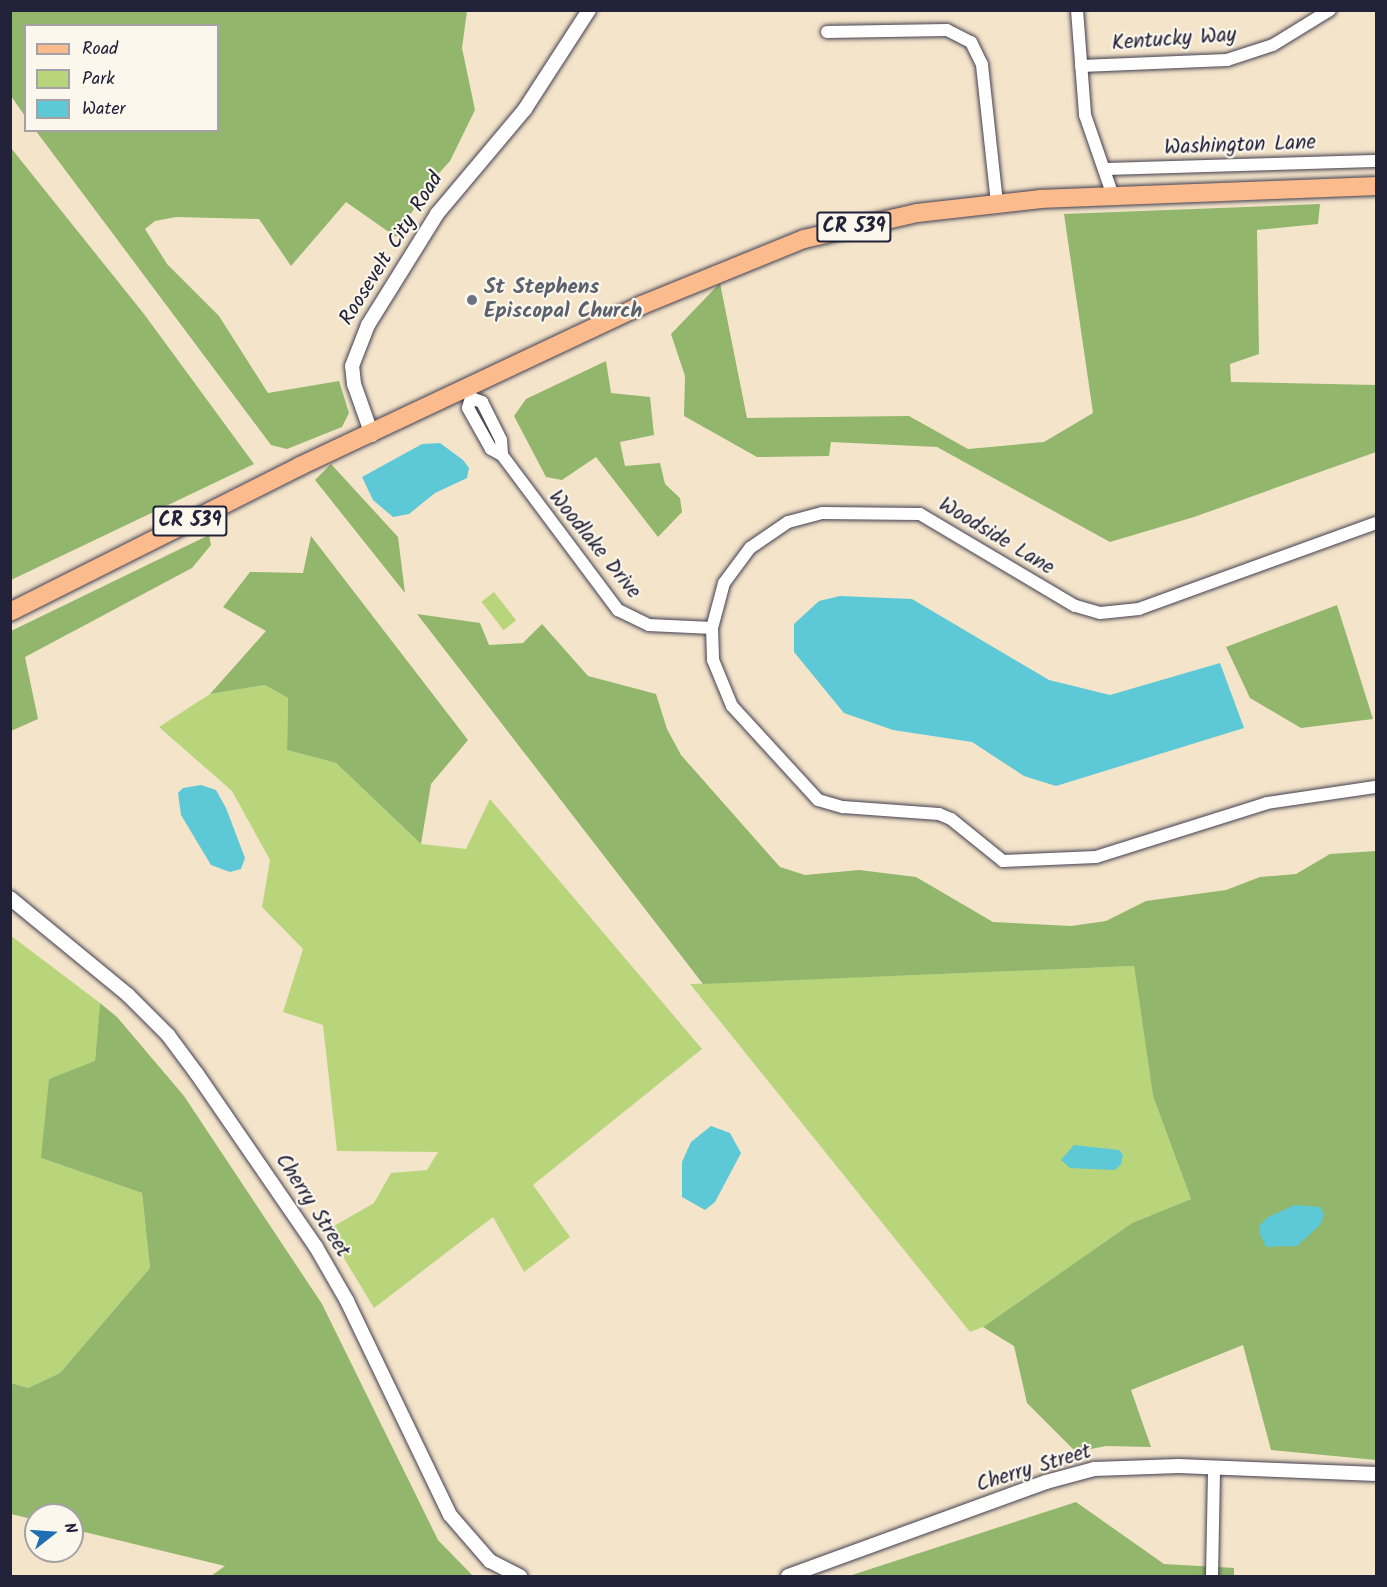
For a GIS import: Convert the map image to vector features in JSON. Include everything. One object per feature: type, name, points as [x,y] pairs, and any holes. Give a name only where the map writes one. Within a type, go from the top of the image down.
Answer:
[{"type":"main road","name":"CR 539","points":[[10,612],[300,466],[469,394],[642,305],[804,239],[895,217],[997,203],[1112,193],[1377,186]]},
{"type":"street","name":"Roosevelt City Road","points":[[372,435],[354,384],[352,366],[368,325],[437,214],[525,109],[589,10]]},
{"type":"street","points":[[1077,10],[1085,115],[1112,193]]},
{"type":"street","name":"Kentucky Way","points":[[1081,66],[1227,60],[1273,45],[1330,10]]},
{"type":"street","points":[[827,32],[947,30],[971,42],[982,65],[997,203]]},
{"type":"street","name":"Washington Lane","points":[[1104,169],[1377,161]]},
{"type":"street","name":"Woodlake Drive","points":[[469,394],[468,408],[480,434],[491,449],[502,455],[618,610],[649,626],[712,628]]},
{"type":"street","name":"Woodside Lane","points":[[1376,526],[1139,609],[1100,613],[1075,606],[920,513],[822,513],[788,522],[750,548],[724,583],[712,628],[713,660],[732,706],[818,800],[843,807],[939,814],[951,819],[1003,861],[1096,857],[1267,803],[1377,787]]},
{"type":"street","name":"Cherry Street","points":[[10,898],[128,995],[168,1035],[316,1248],[347,1301],[450,1515],[490,1561],[520,1576]]},
{"type":"street","name":"Cherry Street","points":[[788,1576],[1072,1474],[1128,1466],[1377,1474]]},
{"type":"street","points":[[1212,1576],[1214,1468]]},
{"type":"green space","points":[[11,10],[467,11],[462,48],[475,110],[450,161],[431,182],[396,237],[346,202],[291,266],[259,219],[176,217],[155,221],[145,229],[167,264],[219,316],[268,393],[339,381],[349,413],[342,427],[287,449],[271,445],[37,132],[219,132],[219,24],[24,24],[24,115],[11,96]]},
{"type":"green space","points":[[11,148],[144,314],[254,464],[11,580]]},
{"type":"green space","points":[[1320,204],[1318,224],[1257,230],[1259,354],[1230,364],[1231,382],[1376,385],[1376,452],[1194,517],[1110,542],[937,447],[831,442],[829,456],[757,457],[684,416],[685,376],[671,334],[720,283],[747,418],[909,416],[968,449],[1044,442],[1093,413],[1064,214]]},
{"type":"green space","points":[[606,361],[611,393],[650,397],[654,435],[620,442],[625,466],[660,463],[665,484],[680,498],[682,512],[658,537],[596,457],[562,480],[546,477],[514,416],[526,399]]},
{"type":"green space","points":[[331,464],[398,537],[405,593],[315,480]]},
{"type":"green space","points":[[209,535],[211,545],[192,568],[25,657],[38,719],[11,731],[11,631]]},
{"type":"green space","points":[[311,536],[468,740],[431,784],[421,844],[336,763],[287,750],[288,698],[265,685],[210,694],[266,631],[223,607],[250,572],[303,573]]},
{"type":"green space","points":[[494,592],[516,620],[504,630],[481,602]]},
{"type":"green space","points":[[1337,605],[1373,719],[1301,728],[1250,698],[1226,647]]},
{"type":"green space","points":[[417,614],[480,623],[489,645],[523,643],[542,624],[588,676],[656,694],[667,729],[681,755],[780,867],[805,875],[859,870],[916,877],[993,922],[1071,926],[1106,921],[1146,901],[1226,890],[1260,877],[1296,874],[1330,854],[1376,851],[1376,1460],[1271,1450],[1243,1345],[1131,1390],[1151,1447],[1106,1446],[1076,1452],[1027,1403],[1014,1346],[983,1327],[1132,1223],[1191,1199],[1153,1096],[1134,966],[703,984]]},
{"type":"green space","points":[[265,685],[288,698],[287,750],[336,763],[421,844],[466,849],[490,799],[702,1049],[533,1185],[570,1237],[524,1272],[493,1217],[374,1308],[327,1230],[374,1203],[391,1173],[427,1170],[438,1152],[337,1151],[323,1025],[283,1012],[303,949],[262,907],[270,860],[232,791],[159,727],[210,694]]},
{"type":"green space","points":[[10,935],[100,1003],[95,1061],[41,1158],[142,1193],[150,1268],[60,1373],[28,1388],[10,1383]]},
{"type":"green space","points":[[1134,966],[1153,1096],[1191,1199],[1132,1223],[983,1327],[970,1332],[690,984]]},
{"type":"green space","points":[[100,1003],[117,1017],[184,1096],[322,1304],[438,1540],[473,1576],[211,1576],[225,1566],[84,1532],[84,1503],[24,1503],[24,1517],[11,1514],[11,1383],[28,1388],[60,1373],[150,1268],[142,1193],[41,1158],[49,1079],[95,1061]]},
{"type":"green space","points":[[1076,1502],[1164,1564],[1234,1568],[1234,1576],[849,1576]]},
{"type":"water","points":[[440,443],[463,460],[469,468],[467,478],[435,493],[409,514],[393,517],[373,500],[362,477],[422,444]]},
{"type":"water","points":[[840,596],[912,599],[1049,680],[1110,695],[1220,663],[1244,728],[1056,786],[1024,776],[972,742],[893,730],[844,713],[794,652],[794,624],[819,601]]},
{"type":"water","points":[[201,785],[216,790],[226,808],[245,858],[241,869],[230,872],[211,865],[181,815],[178,793],[183,788]]},
{"type":"water","points":[[711,1126],[730,1133],[741,1153],[715,1202],[705,1210],[682,1197],[682,1162],[691,1142]]},
{"type":"water","points":[[1074,1145],[1119,1150],[1123,1155],[1121,1164],[1115,1170],[1070,1168],[1061,1160]]},
{"type":"water","points":[[1295,1205],[1320,1207],[1324,1214],[1320,1225],[1297,1246],[1266,1247],[1259,1232],[1260,1225],[1268,1217]]},
{"type":"place","name":"St Stephens Episcopal Church","points":[[472,300]]}]
